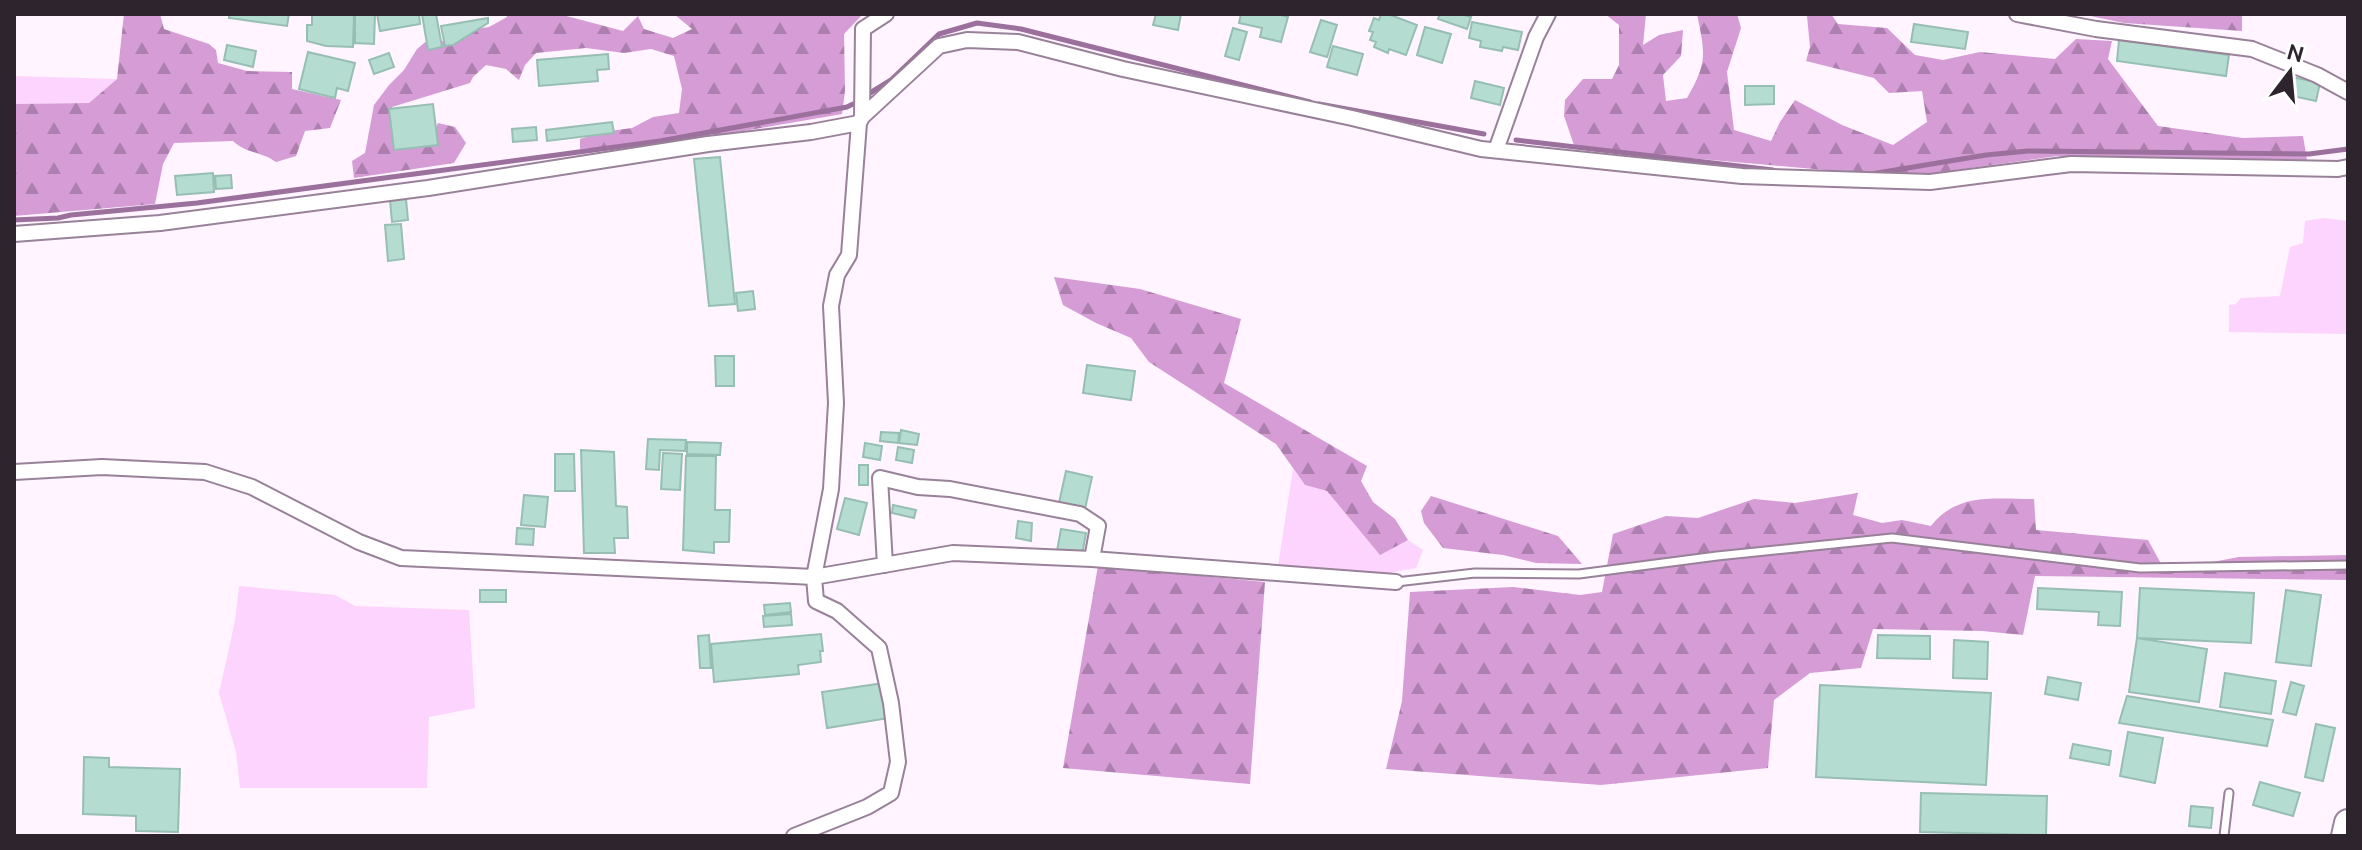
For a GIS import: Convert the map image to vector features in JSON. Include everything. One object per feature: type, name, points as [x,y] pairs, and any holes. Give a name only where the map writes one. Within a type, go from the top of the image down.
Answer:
[{"type":"highway","points":[[2345,836],[2348,823]]},
{"type":"street","points":[[794,836],[867,807],[891,793],[898,762],[891,703],[879,648],[837,611],[816,601],[814,577],[831,489],[836,403],[831,306],[837,275],[849,255],[861,120],[863,29],[886,14]]},
{"type":"street","points":[[1496,150],[1536,37],[1548,14]]},
{"type":"street","points":[[2017,14],[2096,29],[2252,49],[2317,75],[2348,92]]},
{"type":"street","points":[[14,234],[160,223],[428,188],[708,144],[811,132],[861,120],[939,46],[967,40],[1018,42],[1123,69],[1481,149],[1742,176],[1930,182],[2071,164],[2348,167]]},
{"type":"street","points":[[14,472],[102,467],[205,472],[252,487],[359,542],[401,558],[814,577],[953,553],[1092,559],[1396,582]]},
{"type":"street","points":[[885,565],[880,478],[1080,514],[1098,526],[1092,559]]},
{"type":"lane","points":[[1396,582],[1475,573],[1579,574],[1892,538],[2140,568],[2348,565]]},
{"type":"lane","points":[[2224,836],[2229,793]]},
{"type":"shaded area","points":[[14,76],[117,79],[89,103],[14,104]]},
{"type":"shaded area","points":[[2324,218],[2348,221],[2348,334],[2229,332],[2229,305],[2236,304],[2241,298],[2280,296],[2290,247],[2303,243],[2305,221]]},
{"type":"shaded area","points":[[1293,469],[1305,485],[1327,491],[1380,554],[1408,540],[1423,550],[1416,568],[1383,574],[1278,566]]},
{"type":"shaded area","points":[[239,586],[335,595],[355,606],[469,610],[475,708],[429,717],[427,788],[240,788],[236,752],[219,693],[235,621]]},
{"type":"green space","points":[[124,14],[160,14],[164,29],[209,44],[216,50],[218,63],[247,71],[292,72],[292,89],[341,100],[330,128],[305,131],[296,156],[276,162],[233,141],[174,143],[163,164],[155,204],[14,216],[14,104],[89,103],[117,79]]},
{"type":"green space","points":[[506,14],[559,14],[623,31],[638,16],[644,29],[673,38],[692,29],[674,14],[863,14],[844,34],[845,91],[842,114],[674,143],[580,149],[580,139],[632,128],[653,117],[679,113],[682,89],[674,56],[651,49],[624,53],[586,48],[536,53],[525,65],[519,80],[506,69],[486,65],[470,83],[392,107],[397,144],[433,135],[438,123],[455,127],[466,143],[454,163],[354,178],[352,161],[365,153],[374,105],[404,70],[417,49],[429,39],[450,42],[475,29],[489,27],[507,17]]},
{"type":"green space","points":[[1605,14],[1646,14],[1643,45],[1659,35],[1683,30],[1681,56],[1663,75],[1666,101],[1687,98],[1699,75],[1703,49],[1697,14],[1737,14],[1741,28],[1727,72],[1734,130],[1771,141],[1795,100],[1842,125],[1893,145],[1927,122],[1922,91],[1889,93],[1874,78],[1806,61],[1810,47],[1808,14],[1831,14],[1838,24],[1887,28],[1915,55],[1943,60],[1980,52],[2055,59],[2076,39],[2112,41],[2108,59],[2158,126],[2243,138],[2303,136],[2307,160],[2057,156],[1927,174],[1825,170],[1575,148],[1564,116],[1565,100],[1583,79],[1612,79],[1619,65],[1619,25]]},
{"type":"green space","points":[[2081,14],[2242,14],[2242,31],[2124,23]]},
{"type":"green space","points":[[1054,277],[1140,289],[1241,319],[1224,383],[1367,466],[1361,481],[1373,502],[1395,519],[1408,540],[1380,555],[1327,491],[1305,485],[1276,444],[1149,362],[1131,338],[1063,305]]},
{"type":"green space","points":[[1858,493],[1853,515],[1882,523],[1902,520],[1931,526],[1941,515],[1965,503],[1991,499],[2034,499],[2036,530],[2148,540],[2165,571],[2239,557],[2348,555],[2348,580],[2035,576],[2023,635],[1873,629],[1861,668],[1810,673],[1774,700],[1768,768],[1601,785],[1386,769],[1402,701],[1410,592],[1513,587],[1580,595],[1602,592],[1613,534],[1666,516],[1698,518],[1754,499],[1795,503]]},
{"type":"green space","points":[[1431,496],[1558,536],[1582,564],[1536,563],[1503,555],[1443,548],[1424,523],[1421,511]]},
{"type":"green space","points":[[1098,566],[1265,582],[1250,784],[1063,768]]},
{"type":"building","points":[[229,14],[289,14],[287,26],[229,18]]},
{"type":"building","points":[[312,14],[354,14],[353,47],[326,46],[307,41],[307,25],[312,25]]},
{"type":"building","points":[[355,14],[375,14],[374,44],[355,43]]},
{"type":"building","points":[[377,14],[419,14],[420,24],[380,31]]},
{"type":"building","points":[[422,14],[436,14],[442,47],[428,50]]},
{"type":"building","points":[[1156,14],[1181,14],[1178,30],[1153,25]]},
{"type":"building","points":[[1241,14],[1288,17],[1281,42],[1260,37],[1262,28],[1239,23]]},
{"type":"building","points":[[1381,14],[1417,25],[1406,55],[1389,49],[1388,53],[1374,47],[1376,42],[1370,40],[1373,32],[1369,31],[1374,18],[1379,20]]},
{"type":"building","points":[[1440,14],[1471,17],[1467,29],[1438,19]]},
{"type":"building","points":[[488,18],[488,23],[453,45],[445,46],[441,26]]},
{"type":"building","points":[[1321,20],[1337,25],[1327,57],[1310,52]]},
{"type":"building","points":[[1472,22],[1522,32],[1518,50],[1480,47],[1481,41],[1469,38]]},
{"type":"building","points":[[1914,24],[1968,32],[1965,49],[1911,42]]},
{"type":"building","points":[[1425,27],[1451,34],[1442,63],[1417,55]]},
{"type":"building","points":[[1233,28],[1247,32],[1239,60],[1225,56]]},
{"type":"building","points":[[2119,40],[2229,55],[2226,76],[2117,61]]},
{"type":"building","points":[[227,45],[256,51],[253,67],[224,60]]},
{"type":"building","points":[[1333,46],[1363,54],[1357,75],[1327,67]]},
{"type":"building","points":[[308,52],[355,63],[348,91],[337,88],[335,98],[299,89]]},
{"type":"building","points":[[389,53],[394,67],[374,74],[369,60]]},
{"type":"building","points":[[608,54],[609,69],[597,70],[598,81],[539,86],[537,60]]},
{"type":"building","points":[[2292,77],[2320,83],[2316,101],[2288,95]]},
{"type":"building","points":[[1475,81],[1504,88],[1500,105],[1471,98]]},
{"type":"building","points":[[1745,86],[1774,86],[1774,104],[1745,105]]},
{"type":"building","points":[[433,104],[438,145],[394,150],[389,109]]},
{"type":"building","points":[[612,122],[614,133],[547,141],[546,130]]},
{"type":"building","points":[[536,127],[537,140],[513,142],[512,129]]},
{"type":"building","points":[[720,157],[735,304],[709,306],[694,159]]},
{"type":"building","points":[[213,173],[214,192],[177,195],[175,176]]},
{"type":"building","points":[[231,175],[232,188],[216,189],[215,176]]},
{"type":"building","points":[[406,199],[408,220],[392,222],[390,200]]},
{"type":"building","points":[[401,224],[404,259],[388,261],[385,225]]},
{"type":"building","points":[[753,291],[755,309],[738,311],[736,293]]},
{"type":"building","points":[[715,356],[734,356],[734,386],[716,386]]},
{"type":"building","points":[[1087,365],[1135,371],[1131,400],[1083,393]]},
{"type":"building","points":[[901,430],[919,434],[917,445],[899,443]]},
{"type":"building","points":[[881,432],[899,433],[898,443],[880,441]]},
{"type":"building","points":[[648,439],[686,440],[685,451],[660,450],[659,470],[646,469]]},
{"type":"building","points":[[687,442],[721,443],[720,455],[687,454]]},
{"type":"building","points":[[865,443],[882,446],[880,460],[863,457]]},
{"type":"building","points":[[898,447],[914,450],[912,463],[896,460]]},
{"type":"building","points":[[581,450],[614,452],[616,506],[627,507],[628,538],[614,538],[615,553],[584,553]]},
{"type":"building","points":[[663,453],[682,454],[680,490],[661,489]]},
{"type":"building","points":[[555,454],[574,454],[575,491],[555,491]]},
{"type":"building","points":[[686,456],[716,456],[715,510],[730,510],[729,542],[714,542],[714,553],[683,550]]},
{"type":"building","points":[[859,465],[868,465],[868,485],[859,485]]},
{"type":"building","points":[[1066,471],[1092,477],[1085,509],[1059,503]]},
{"type":"building","points":[[524,495],[548,497],[545,527],[521,525]]},
{"type":"building","points":[[845,498],[867,503],[859,535],[837,529]]},
{"type":"building","points":[[893,505],[916,510],[914,518],[892,513]]},
{"type":"building","points":[[1018,521],[1032,523],[1031,541],[1016,538]]},
{"type":"building","points":[[517,528],[534,529],[533,545],[516,544]]},
{"type":"building","points":[[1061,529],[1086,533],[1082,555],[1057,551]]},
{"type":"building","points":[[2038,588],[2122,592],[2120,626],[2098,625],[2099,612],[2037,609]]},
{"type":"building","points":[[2140,588],[2254,593],[2251,643],[2137,638]]},
{"type":"building","points":[[480,590],[506,590],[506,602],[480,602]]},
{"type":"building","points":[[2286,590],[2321,595],[2311,666],[2276,662]]},
{"type":"building","points":[[790,603],[791,612],[765,615],[764,605]]},
{"type":"building","points":[[791,614],[792,625],[764,627],[763,616]]},
{"type":"building","points":[[821,634],[821,662],[798,665],[799,674],[714,682],[711,644]]},
{"type":"building","points":[[709,635],[711,668],[700,668],[698,636]]},
{"type":"building","points":[[1878,635],[1930,636],[1930,659],[1877,658]]},
{"type":"building","points":[[2137,638],[2207,649],[2199,702],[2129,692]]},
{"type":"building","points":[[1954,640],[1988,642],[1987,679],[1953,678]]},
{"type":"building","points":[[2225,673],[2276,681],[2271,714],[2220,707]]},
{"type":"building","points":[[2048,677],[2081,683],[2078,700],[2045,694]]},
{"type":"building","points":[[2291,682],[2304,686],[2296,715],[2283,712]]},
{"type":"building","points":[[884,683],[889,718],[827,728],[822,692]]},
{"type":"building","points":[[1820,685],[1991,693],[1986,785],[1816,777]]},
{"type":"building","points":[[2127,696],[2273,720],[2267,746],[2119,723]]},
{"type":"building","points":[[2316,724],[2335,728],[2323,781],[2305,777]]},
{"type":"building","points":[[2128,732],[2163,738],[2155,783],[2120,776]]},
{"type":"building","points":[[2073,744],[2111,751],[2109,765],[2070,758]]},
{"type":"building","points":[[84,757],[109,758],[109,767],[180,769],[178,832],[136,831],[136,816],[83,814]]},
{"type":"building","points":[[2260,782],[2300,793],[2293,816],[2253,805]]},
{"type":"building","points":[[1921,793],[2047,796],[2046,835],[1920,832]]},
{"type":"building","points":[[2191,806],[2213,808],[2211,828],[2189,826]]},
{"type":"waterway","points":[[870,93],[891,80],[939,34],[977,23],[1021,29],[1310,102]]},
{"type":"waterway","points":[[14,220],[197,203],[660,141],[853,104]]},
{"type":"waterway","points":[[1319,104],[1484,134]]},
{"type":"waterway","points":[[1516,140],[1773,170]]},
{"type":"waterway","points":[[1871,174],[2028,151],[2309,154],[2348,149]]}]
